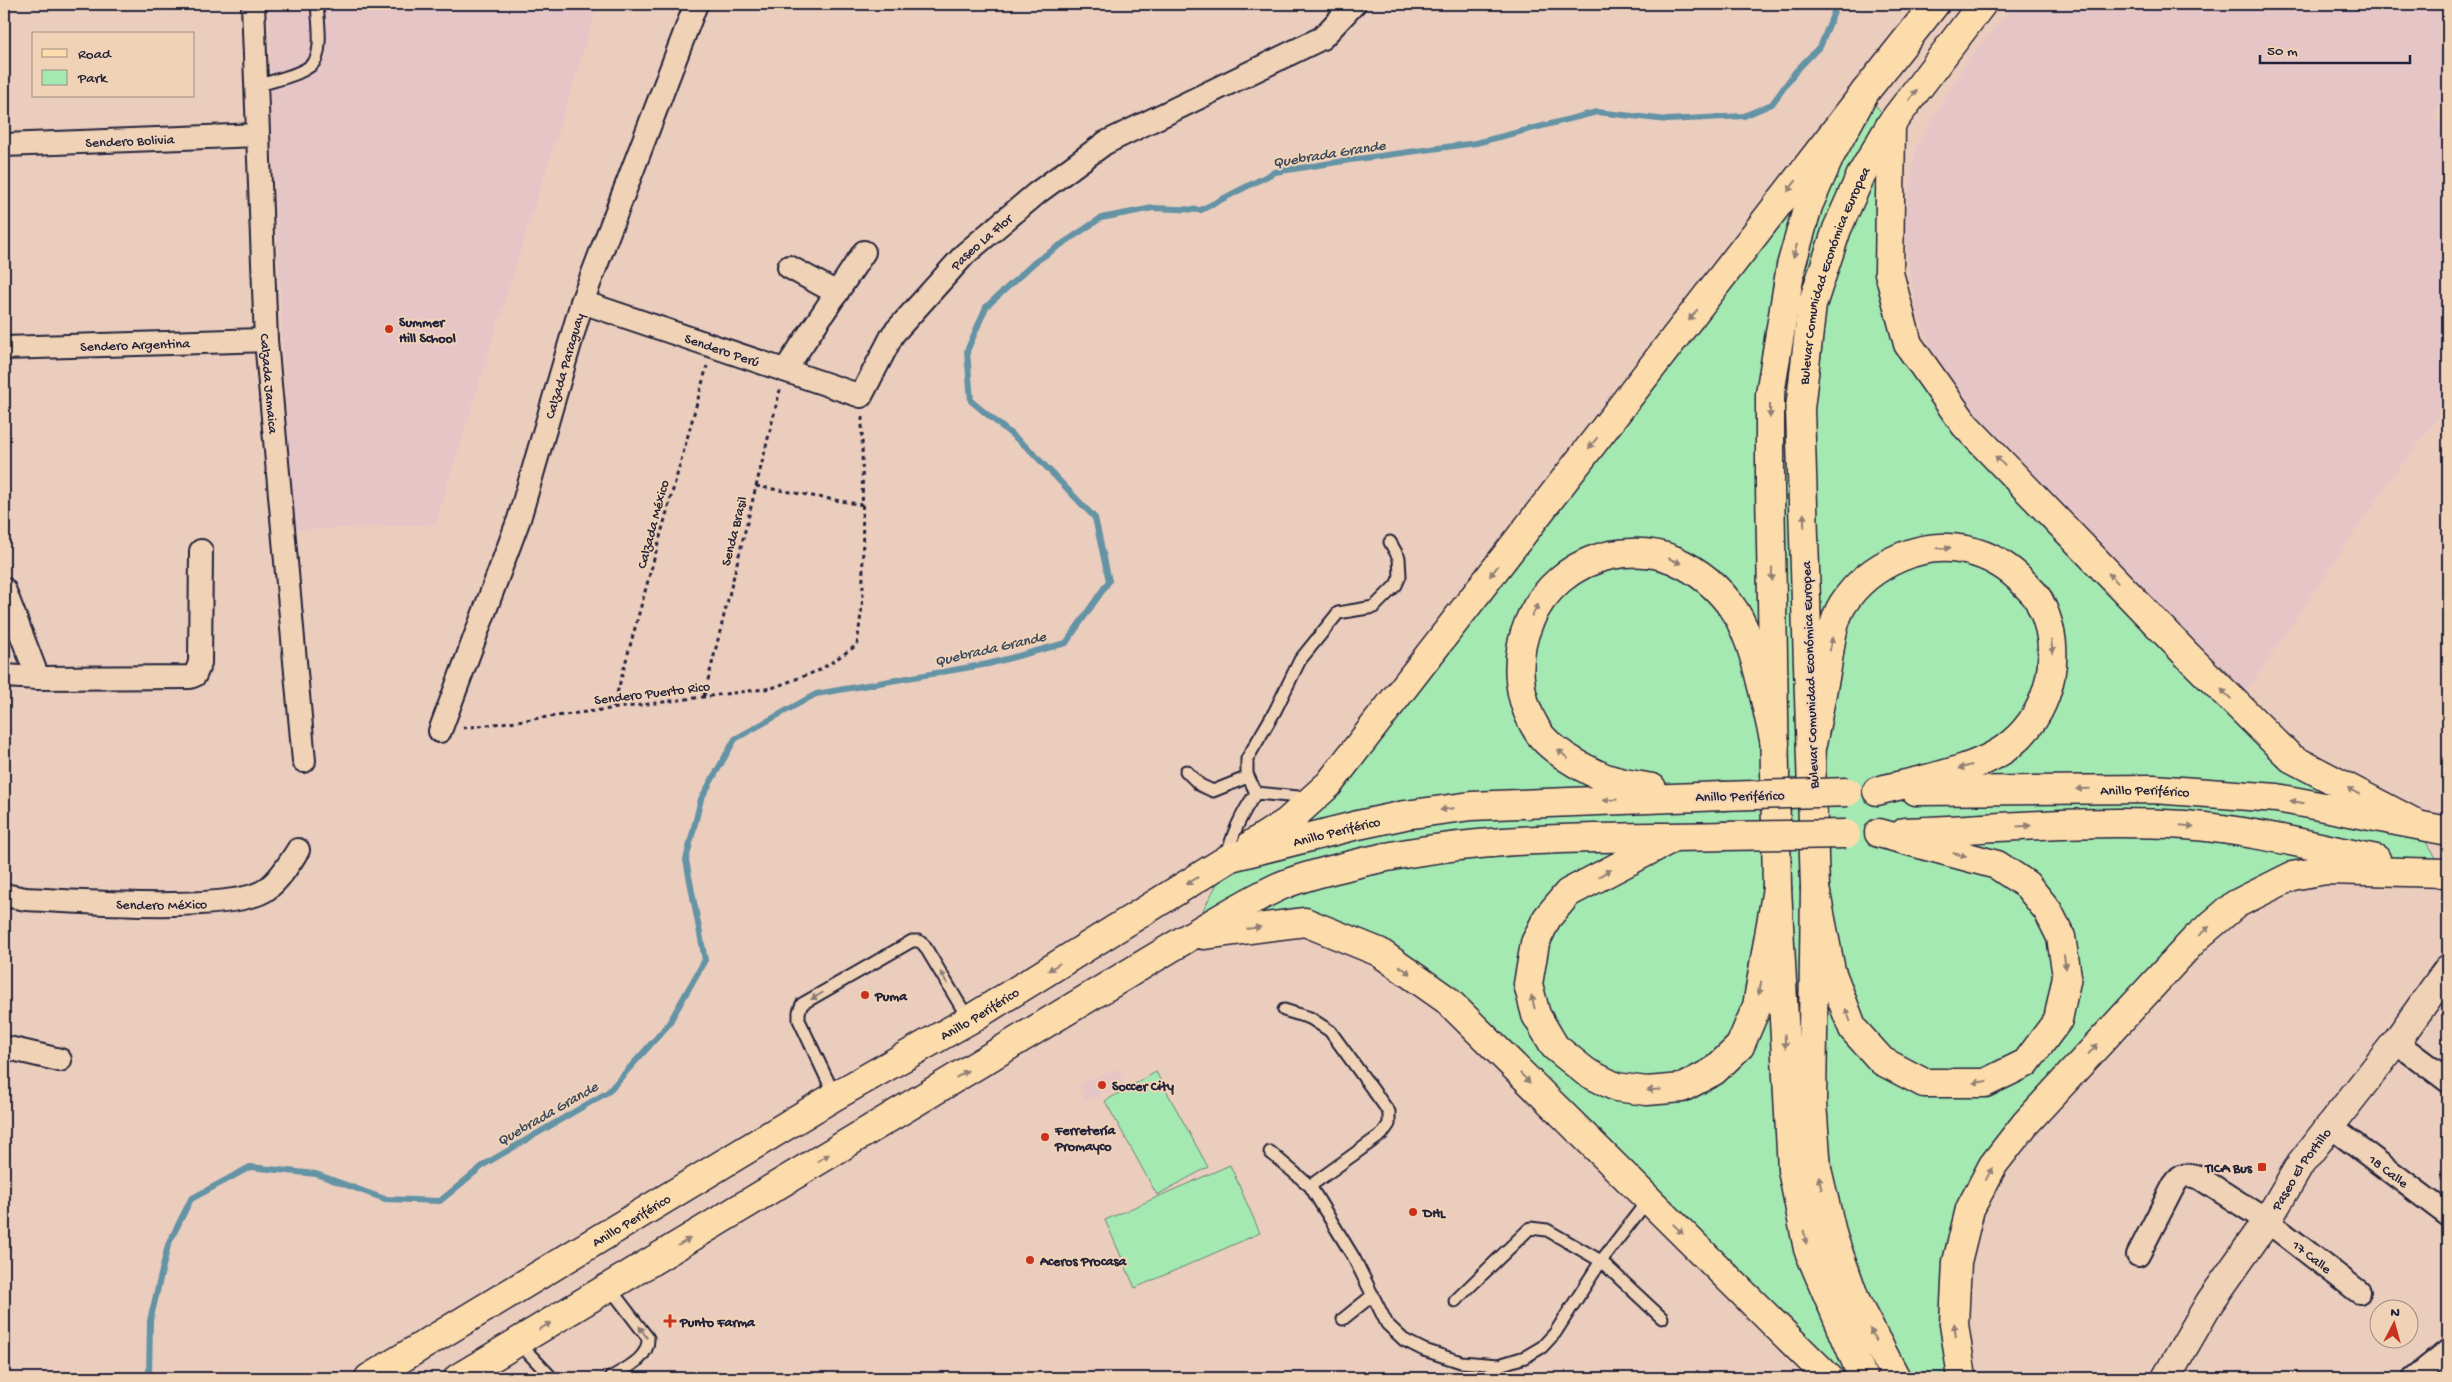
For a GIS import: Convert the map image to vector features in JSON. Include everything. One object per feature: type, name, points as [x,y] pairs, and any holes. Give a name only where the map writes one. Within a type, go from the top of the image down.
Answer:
[{"type":"main road","points":[[1229,859],[1287,822],[1329,784],[1935,4]]},
{"type":"main road","name":"Bulevar Comunidad Económica Europea","points":[[1896,1378],[1856,1302],[1833,1237],[1817,1169],[1812,1103],[1815,888],[1812,744],[1800,409],[1812,305],[1845,210],[1861,175],[1891,124],[1982,4]]},
{"type":"main road","points":[[1863,1378],[1808,1249],[1792,1170],[1777,888],[1770,394],[1791,266],[1808,206],[1830,156],[1865,92]]},
{"type":"main road","points":[[1891,124],[1889,273],[1908,344],[1965,425],[2187,655],[2291,758],[2413,822]]},
{"type":"main road","points":[[1812,744],[1832,637],[1842,606],[1857,585],[1884,564],[1916,550],[1950,546],[1986,555],[2016,575],[2039,599],[2050,627],[2054,659],[2047,694],[2033,722],[2010,745],[1977,764],[1877,791]]},
{"type":"main road","points":[[1690,796],[1602,778],[1569,760],[1537,732],[1520,693],[1520,657],[1526,626],[1542,598],[1567,572],[1594,559],[1631,551],[1660,555],[1686,565],[1718,588],[1735,611],[1748,638],[1775,743]]},
{"type":"main road","name":"Anillo Periférico","points":[[369,1378],[835,1096],[969,1020],[1229,859],[1358,825],[1405,815],[1470,806],[1690,796],[1877,791],[2153,789],[2277,798],[2413,822],[2448,831]]},
{"type":"main road","points":[[458,1378],[1189,936],[1279,887],[1325,871],[1372,859],[1432,848],[1490,842],[1879,833],[2113,822],[2186,826],[2259,835],[2447,873]]},
{"type":"main road","points":[[1815,888],[1831,971],[1853,1029],[1882,1061],[1924,1083],[1984,1082],[2026,1063],[2058,1020],[2067,976],[2061,938],[2048,911],[2028,885],[1997,865],[1879,833]]},
{"type":"main road","points":[[1672,838],[1568,893],[1547,918],[1535,942],[1528,984],[1536,1015],[1555,1047],[1586,1072],[1616,1087],[1647,1091],[1682,1088],[1714,1072],[1740,1046],[1757,1006],[1777,888]]},
{"type":"main road","points":[[1962,1378],[1954,1324],[1957,1262],[1970,1208],[1994,1165],[2025,1124],[2196,938],[2236,904],[2292,876],[2326,870],[2447,873]]},
{"type":"main road","points":[[1189,936],[1305,922],[1379,952],[1446,1000],[1829,1378]]},
{"type":"main road","name":"Paseo El Portillo","points":[[2166,1378],[2210,1302],[2267,1221],[2302,1163],[2396,1042],[2448,969]]},
{"type":"street","name":"Calzada Jamaica","points":[[253,4],[266,340],[304,761]]},
{"type":"street","name":"Calzada Paraguay","points":[[440,731],[519,519],[582,302],[696,4]]},
{"type":"street","name":"Paseo La Flor","points":[[861,396],[893,334],[965,254],[1037,194],[1105,144],[1322,38],[1354,4]]},
{"type":"street","name":"Sendero Bolivia","points":[[4,146],[258,135]]},
{"type":"street","points":[[785,370],[864,252]]},
{"type":"street","points":[[789,267],[837,293]]},
{"type":"street","name":"Sendero Perú","points":[[582,302],[861,396]]},
{"type":"street","name":"Sendero Argentina","points":[[4,348],[266,340]]},
{"type":"street","points":[[4,676],[38,678],[190,677],[195,675],[200,663],[201,551]]},
{"type":"street","points":[[4,588],[38,678]]},
{"type":"street","name":"Sendero México","points":[[4,895],[26,899],[181,904],[245,899],[266,890],[282,873],[298,850]]},
{"type":"street","points":[[2396,1042],[2448,1081]]},
{"type":"street","points":[[4,1047],[60,1060]]},
{"type":"street","name":"18 Calle","points":[[2330,1126],[2448,1215]]},
{"type":"street","name":"17 Calle","points":[[2138,1255],[2174,1185],[2180,1176],[2188,1174],[2200,1178],[2267,1221],[2359,1292]]},
{"type":"street","points":[[2414,1378],[2448,1351]]},
{"type":"lane","points":[[256,86],[296,74],[313,65],[317,58],[318,44],[317,4]]},
{"type":"lane","points":[[1256,793],[1248,777],[1247,759],[1275,711],[1300,660],[1338,613],[1374,607],[1396,585],[1400,576],[1400,558],[1390,542]]},
{"type":"lane","points":[[1186,771],[1200,785],[1213,791],[1248,777]]},
{"type":"lane","points":[[1256,793],[1313,798]]},
{"type":"lane","points":[[1229,859],[1231,840],[1239,820],[1256,793]]},
{"type":"lane","points":[[835,1096],[799,1020],[802,1004],[912,941],[919,941],[924,945],[969,1020]]},
{"type":"lane","points":[[1284,1010],[1310,1018],[1330,1031],[1390,1112],[1389,1124],[1382,1134],[1310,1186]]},
{"type":"lane","points":[[1270,1152],[1310,1186],[1354,1258],[1387,1324],[1404,1340],[1424,1350],[1461,1362],[1499,1364],[1525,1357],[1542,1347],[1555,1333],[1601,1261],[1648,1200]]},
{"type":"lane","points":[[1455,1301],[1530,1228],[1547,1230],[1601,1261],[1662,1318]]},
{"type":"lane","points":[[609,1287],[648,1338],[645,1354],[610,1378]]},
{"type":"lane","points":[[1343,1319],[1372,1295]]},
{"type":"lane","points":[[518,1342],[552,1378]]},
{"type":"path","name":"Calzada México","points":[[613,708],[712,346]]},
{"type":"path","name":"Senda Brasil","points":[[704,696],[785,370]]},
{"type":"path","points":[[756,486],[863,504],[861,396]]},
{"type":"path","name":"Sendero Puerto Rico","points":[[440,731],[772,688],[820,670],[857,645],[863,598],[863,504]]},
{"type":"shaded area","name":"Summer Hill School","points":[[269,4],[598,4],[435,524],[292,530],[272,134]]},
{"type":"shaded area","points":[[2015,4],[2448,4],[2448,94],[2432,116],[2448,130],[2448,406],[2394,474],[2246,692],[2015,460],[1941,370],[1917,312],[1903,226],[1916,147],[1967,61]]},
{"type":"shaded area","name":"Soccer City","points":[[1118,1069],[1125,1085],[1085,1100],[1079,1084]]},
{"type":"green space","points":[[1865,92],[1891,124],[1908,344],[2291,758],[2413,822],[2446,873],[2326,870],[2196,938],[1970,1208],[1962,1378],[1829,1378],[1447,1000],[1305,922],[1189,937],[1231,857],[1287,822]]},
{"type":"green space","points":[[1156,1072],[1208,1167],[1157,1195],[1105,1101]]},
{"type":"green space","points":[[1230,1165],[1260,1233],[1135,1288],[1105,1220]]},
{"type":"waterway","name":"Quebrada Grande","points":[[149,1378],[150,1321],[168,1245],[191,1199],[250,1167],[316,1174],[385,1199],[440,1201],[485,1164],[608,1092],[668,1025],[705,960],[686,860],[701,799],[735,739],[816,694],[988,664],[1066,643],[1109,581],[1095,518],[1029,449],[971,401],[967,351],[986,307],[1035,262],[1101,218],[1153,208],[1201,210],[1275,172],[1476,143],[1597,112],[1667,120],[1744,116],[1772,104],[1796,71],[1821,45],[1834,12],[1834,4]]},
{"type":"place","name":"Summer Hill School","points":[[389,329]]},
{"type":"place","name":"Puma","points":[[865,995]]},
{"type":"place","name":"Soccer City","points":[[1102,1085]]},
{"type":"place","name":"Ferretería Promayco","points":[[1045,1137]]},
{"type":"place","name":"TICA Bus","points":[[2262,1167]]},
{"type":"place","name":"DHL","points":[[1413,1212]]},
{"type":"place","name":"Aceros Procasa","points":[[1030,1260]]},
{"type":"place","name":"Punto Farma","points":[[670,1321]]}]
